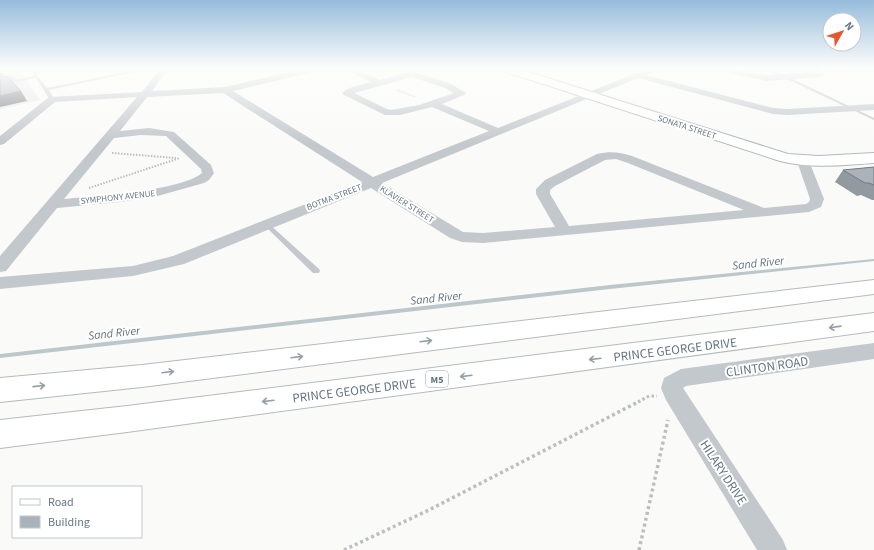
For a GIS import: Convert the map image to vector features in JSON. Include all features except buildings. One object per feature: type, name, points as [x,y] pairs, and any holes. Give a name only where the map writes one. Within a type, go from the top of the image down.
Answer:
[{"type":"main road","name":"SONATA STREET","points":[[585,94],[778,156],[803,161],[822,162],[874,158]]},
{"type":"main road","points":[[0,390],[142,376],[874,287]]},
{"type":"main road","name":"PRINCE GEORGE DRIVE","points":[[0,434],[874,322]]},
{"type":"main road","points":[[0,440],[83,424]]},
{"type":"street","name":"SYMPHONY AVENUE","points":[[0,266],[145,94]]},
{"type":"street","points":[[0,142],[5,135],[52,99],[152,94]]},
{"type":"street","name":"KLAVIER STREET","points":[[231,94],[455,235],[462,237],[483,238],[804,208],[816,204],[817,199],[803,161]]},
{"type":"street","points":[[348,94],[391,114],[399,113],[460,94]]},
{"type":"street","name":"BOTMA STREET","points":[[0,283],[146,268],[178,260],[593,94]]},
{"type":"street","points":[[705,94],[773,112],[874,107]]},
{"type":"street","points":[[432,103],[497,131]]},
{"type":"street","name":"SYMPHONY AVENUE","points":[[52,204],[145,196],[164,192],[205,178],[208,171],[186,156],[170,134],[166,132],[111,134]]},
{"type":"street","name":"KLAVIER STREET","points":[[564,230],[543,194],[542,188],[601,157],[608,155],[622,156],[760,211]]},
{"type":"street","name":"CLINTON ROAD","points":[[674,394],[672,384],[675,381],[685,378],[874,352]]},
{"type":"street","name":"HILARY DRIVE","points":[[674,394],[773,550]]},
{"type":"lane","points":[[49,94],[52,99]]},
{"type":"lane","points":[[266,224],[316,271]]},
{"type":"path","points":[[405,94],[427,103],[432,103]]},
{"type":"path","points":[[94,155],[110,153],[186,156]]},
{"type":"path","points":[[84,190],[186,156]]},
{"type":"path","points":[[344,550],[429,510],[649,396],[674,394],[639,550]]},
{"type":"shaded area","points":[[0,94],[36,94],[40,100],[0,109]]},
{"type":"waterway","name":"Sand River","points":[[821,94],[874,119]]},
{"type":"waterway","name":"Sand River","points":[[0,356],[610,287],[874,260]]}]
